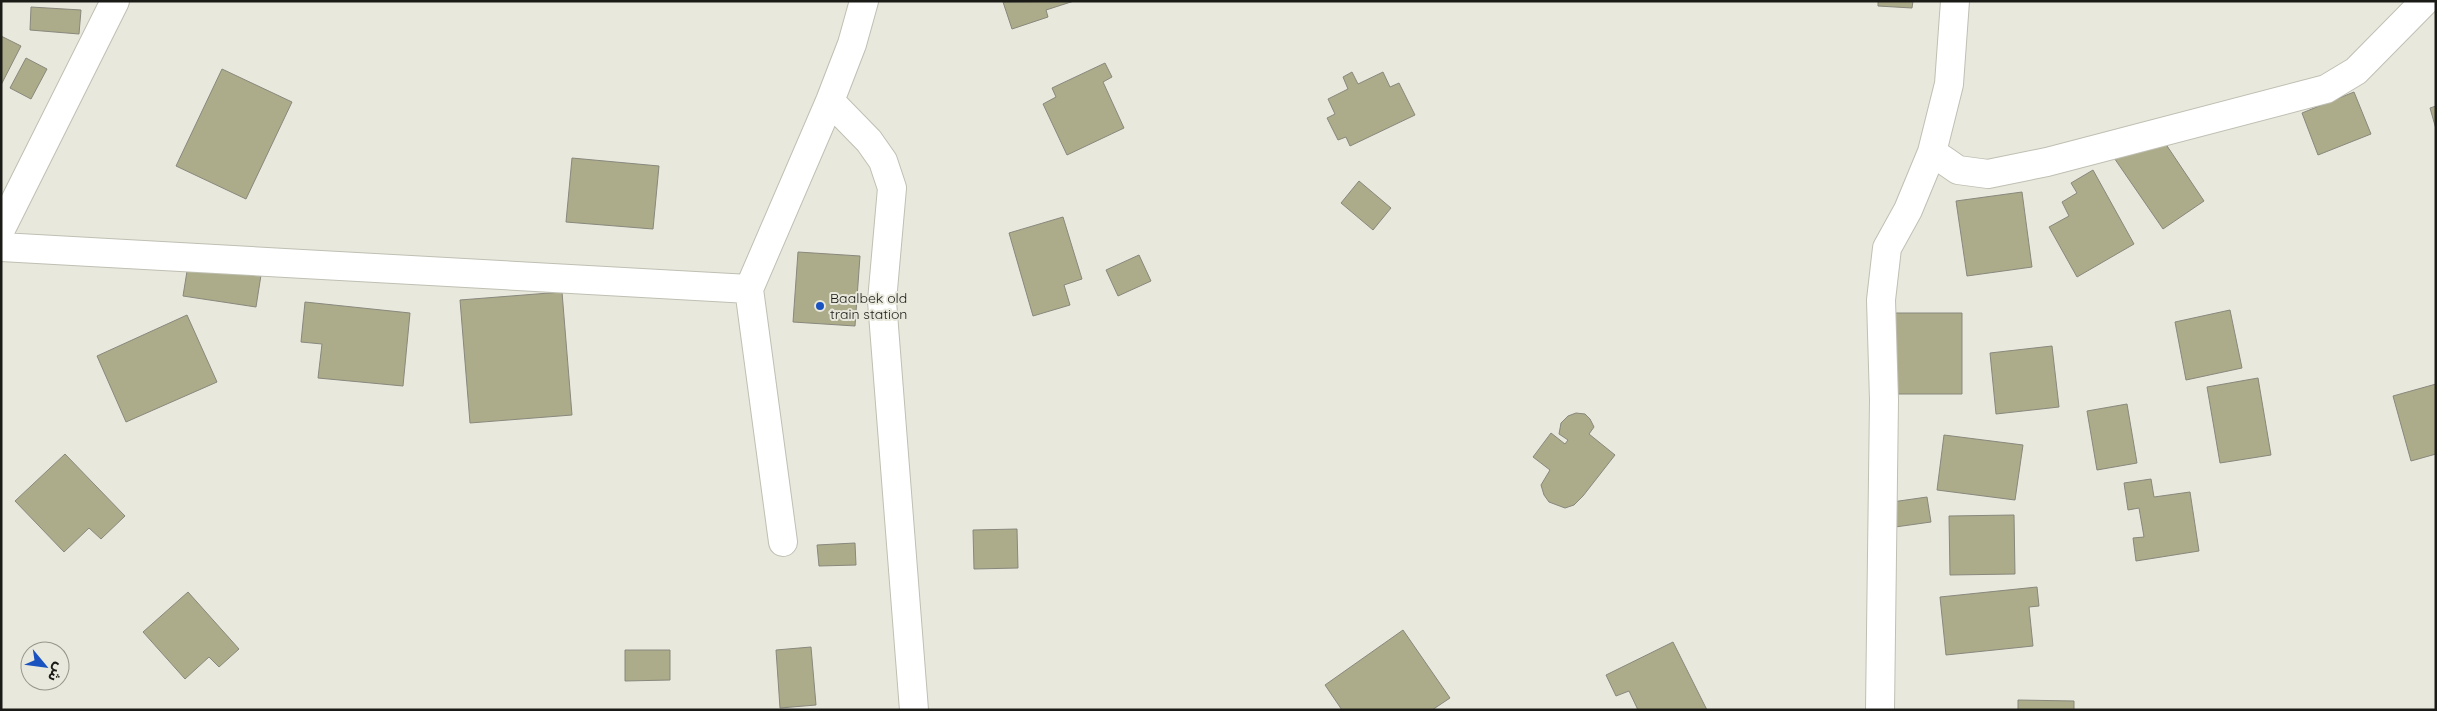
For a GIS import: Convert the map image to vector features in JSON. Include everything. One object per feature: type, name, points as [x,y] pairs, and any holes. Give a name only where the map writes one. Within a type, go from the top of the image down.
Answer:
[{"type":"street","points":[[1,229],[115,1]]},
{"type":"street","points":[[783,542],[749,289],[830,101],[852,44],[864,1]]},
{"type":"street","points":[[1880,710],[1884,400],[1881,300],[1887,248],[1908,210],[1932,152],[1949,84],[1955,1]]},
{"type":"street","points":[[1932,152],[1958,170],[1988,174],[2047,162],[2326,89],[2356,70],[2425,1]]},
{"type":"street","points":[[830,101],[869,141],[883,162],[892,188],[882,301],[914,710]]},
{"type":"street","points":[[1,247],[749,289]]},
{"type":"building","points":[[1074,1],[1046,10],[1048,17],[1012,29],[1003,2]]},
{"type":"building","points":[[1878,1],[1913,1],[1912,8],[1878,6]]},
{"type":"building","points":[[31,7],[81,10],[79,34],[30,30]]},
{"type":"building","points":[[1,36],[21,46],[1,85]]},
{"type":"building","points":[[26,58],[47,69],[31,99],[10,88]]},
{"type":"building","points":[[1105,63],[1112,77],[1103,82],[1124,128],[1067,155],[1043,104],[1056,97],[1052,88]]},
{"type":"building","points":[[222,69],[292,102],[246,199],[176,166]]},
{"type":"building","points":[[1352,72],[1358,84],[1383,72],[1390,87],[1399,83],[1415,115],[1350,146],[1346,137],[1338,140],[1327,118],[1335,114],[1328,99],[1348,89],[1343,77]]},
{"type":"building","points":[[2354,92],[2371,134],[2318,155],[2302,113]]},
{"type":"building","points":[[2436,106],[2436,129],[2430,108]]},
{"type":"building","points":[[2159,134],[2204,201],[2163,229],[2110,152]]},
{"type":"building","points":[[572,158],[659,166],[653,229],[566,222]]},
{"type":"building","points":[[2093,170],[2134,244],[2077,277],[2049,227],[2069,216],[2062,202],[2077,193],[2071,183]]},
{"type":"building","points":[[1359,181],[1391,208],[1373,230],[1341,203]]},
{"type":"building","points":[[2022,192],[2032,267],[1967,276],[1956,201]]},
{"type":"building","points":[[1063,217],[1082,279],[1064,285],[1070,305],[1033,316],[1009,233]]},
{"type":"building","points":[[798,252],[860,256],[855,326],[793,322]]},
{"type":"building","points":[[1139,255],[1151,281],[1118,296],[1106,270]]},
{"type":"building","points":[[188,265],[261,275],[256,307],[183,296]]},
{"type":"building","points":[[562,292],[572,415],[470,423],[460,300]]},
{"type":"building","points":[[305,302],[410,313],[403,386],[318,378],[322,344],[301,342]]},
{"type":"building","points":[[2230,310],[2242,368],[2186,380],[2175,322]]},
{"type":"building","points":[[1890,313],[1962,313],[1962,394],[1890,394]]},
{"type":"building","points":[[187,315],[217,382],[126,422],[97,356]]},
{"type":"building","points":[[2052,346],[2059,407],[1996,414],[1990,353]]},
{"type":"building","points":[[2258,378],[2271,455],[2220,463],[2207,387]]},
{"type":"building","points":[[2436,384],[2436,454],[2411,461],[2393,396]]},
{"type":"building","points":[[2127,404],[2137,463],[2097,470],[2087,411]]},
{"type":"building","points":[[1576,413],[1585,414],[1590,419],[1594,427],[1589,434],[1615,455],[1583,496],[1574,505],[1565,508],[1549,502],[1544,495],[1541,485],[1550,470],[1533,457],[1551,433],[1565,444],[1568,440],[1559,434],[1561,423],[1568,416]]},
{"type":"building","points":[[1944,435],[2023,445],[2015,500],[1937,490]]},
{"type":"building","points":[[65,454],[125,516],[101,539],[89,528],[64,552],[15,501]]},
{"type":"building","points":[[2151,479],[2154,497],[2190,492],[2199,551],[2136,561],[2133,538],[2144,537],[2139,508],[2128,510],[2124,483]]},
{"type":"building","points":[[1927,497],[1931,522],[1888,528],[1885,503]]},
{"type":"building","points":[[2014,515],[2015,574],[1950,575],[1949,516]]},
{"type":"building","points":[[1017,529],[1018,568],[974,569],[973,530]]},
{"type":"building","points":[[855,543],[856,565],[819,566],[817,545]]},
{"type":"building","points":[[2037,587],[2039,606],[2029,607],[2033,646],[1946,655],[1940,597]]},
{"type":"building","points":[[188,592],[239,649],[219,667],[209,657],[185,679],[143,632]]},
{"type":"building","points":[[1403,630],[1450,698],[1432,710],[1342,710],[1325,685]]},
{"type":"building","points":[[1673,642],[1707,710],[1638,710],[1629,691],[1616,696],[1606,675]]},
{"type":"building","points":[[811,647],[816,705],[780,708],[776,650]]},
{"type":"building","points":[[625,650],[670,650],[670,680],[625,681]]},
{"type":"building","points":[[2018,700],[2074,701],[2074,710],[2018,710]]},
{"type":"place","name":"Baalbek old train station","points":[[820,306]]}]
